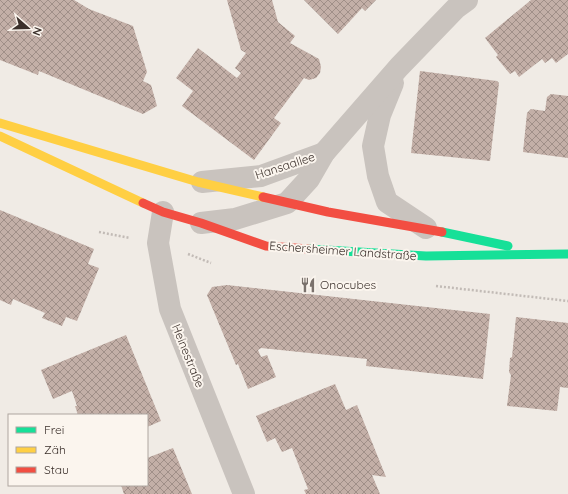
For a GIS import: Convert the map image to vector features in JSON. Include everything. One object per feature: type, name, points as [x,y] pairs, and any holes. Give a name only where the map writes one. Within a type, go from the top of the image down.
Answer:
[{"type":"main road","name":"Eschersheimer Landstraße","points":[[0,123],[198,182],[328,212],[426,228],[540,253]]},
{"type":"main road","name":"Eschersheimer Landstraße","points":[[0,136],[163,212],[201,223],[266,246],[305,250],[426,256],[540,253],[568,254]]},
{"type":"street","name":"Hansaallee","points":[[287,203],[309,179],[324,153],[399,67],[456,8],[467,0]]},
{"type":"street","name":"Hansaallee","points":[[399,67],[380,115],[373,146],[378,176],[387,202],[426,228]]},
{"type":"street","name":"Hansaallee","points":[[198,182],[261,176],[324,153]]},
{"type":"street","points":[[201,223],[235,219],[287,203]]},
{"type":"street","name":"Heinestraße","points":[[163,212],[158,243],[170,309],[244,494]]},
{"type":"path","points":[[430,285],[568,301]]},
{"type":"building","points":[[0,0],[74,0],[89,9],[133,26],[147,72],[143,81],[151,85],[157,106],[143,114],[39,71],[38,75],[0,60]]},
{"type":"building","points":[[227,0],[272,0],[278,22],[295,36],[290,43],[319,59],[321,67],[320,73],[316,78],[309,80],[304,78],[274,118],[281,123],[254,160],[182,106],[193,91],[176,78],[198,48],[237,78],[241,73],[235,68],[246,53],[241,50]]},
{"type":"building","points":[[304,0],[376,0],[365,11],[362,8],[338,34]]},
{"type":"building","points":[[531,0],[568,0],[568,54],[556,63],[552,58],[545,63],[542,59],[519,77],[515,71],[510,74],[496,57],[498,55],[485,38]]},
{"type":"building","points":[[420,71],[497,81],[499,83],[490,161],[411,153]]},
{"type":"building","points":[[551,94],[568,96],[568,158],[523,152],[527,113],[531,109],[545,111],[547,97]]},
{"type":"building","points":[[0,210],[94,249],[88,264],[99,268],[77,321],[66,317],[62,326],[42,318],[45,313],[13,299],[11,305],[0,300]]},
{"type":"building","points":[[227,285],[490,314],[483,379],[366,366],[367,359],[261,348],[258,350],[261,357],[267,355],[276,377],[248,389],[238,364],[236,365],[207,295],[212,287]]},
{"type":"building","points":[[516,317],[568,323],[568,388],[560,387],[557,411],[507,406],[511,375],[509,372],[510,358],[512,357]]},
{"type":"building","points":[[126,335],[161,421],[148,427],[148,414],[78,414],[75,406],[77,406],[72,391],[53,399],[41,370]]},
{"type":"building","points":[[335,384],[346,410],[357,405],[386,477],[372,475],[380,494],[306,494],[304,490],[308,489],[292,448],[282,452],[275,438],[267,442],[256,416]]},
{"type":"building","points":[[173,448],[192,494],[124,494],[121,486],[148,486],[148,458]]},
{"type":"traffic: fast","points":[[442,232],[508,246]]},
{"type":"traffic: fast","points":[[309,249],[426,256],[568,254]]},
{"type":"traffic: slow","points":[[0,123],[198,182],[263,197]]},
{"type":"traffic: slow","points":[[0,136],[143,203]]},
{"type":"traffic: jam","points":[[263,197],[328,212],[442,232]]},
{"type":"traffic: jam","points":[[143,203],[163,212],[201,223],[266,246],[309,249]]},
{"type":"place","name":"Onocubes","points":[[308,285]]}]
